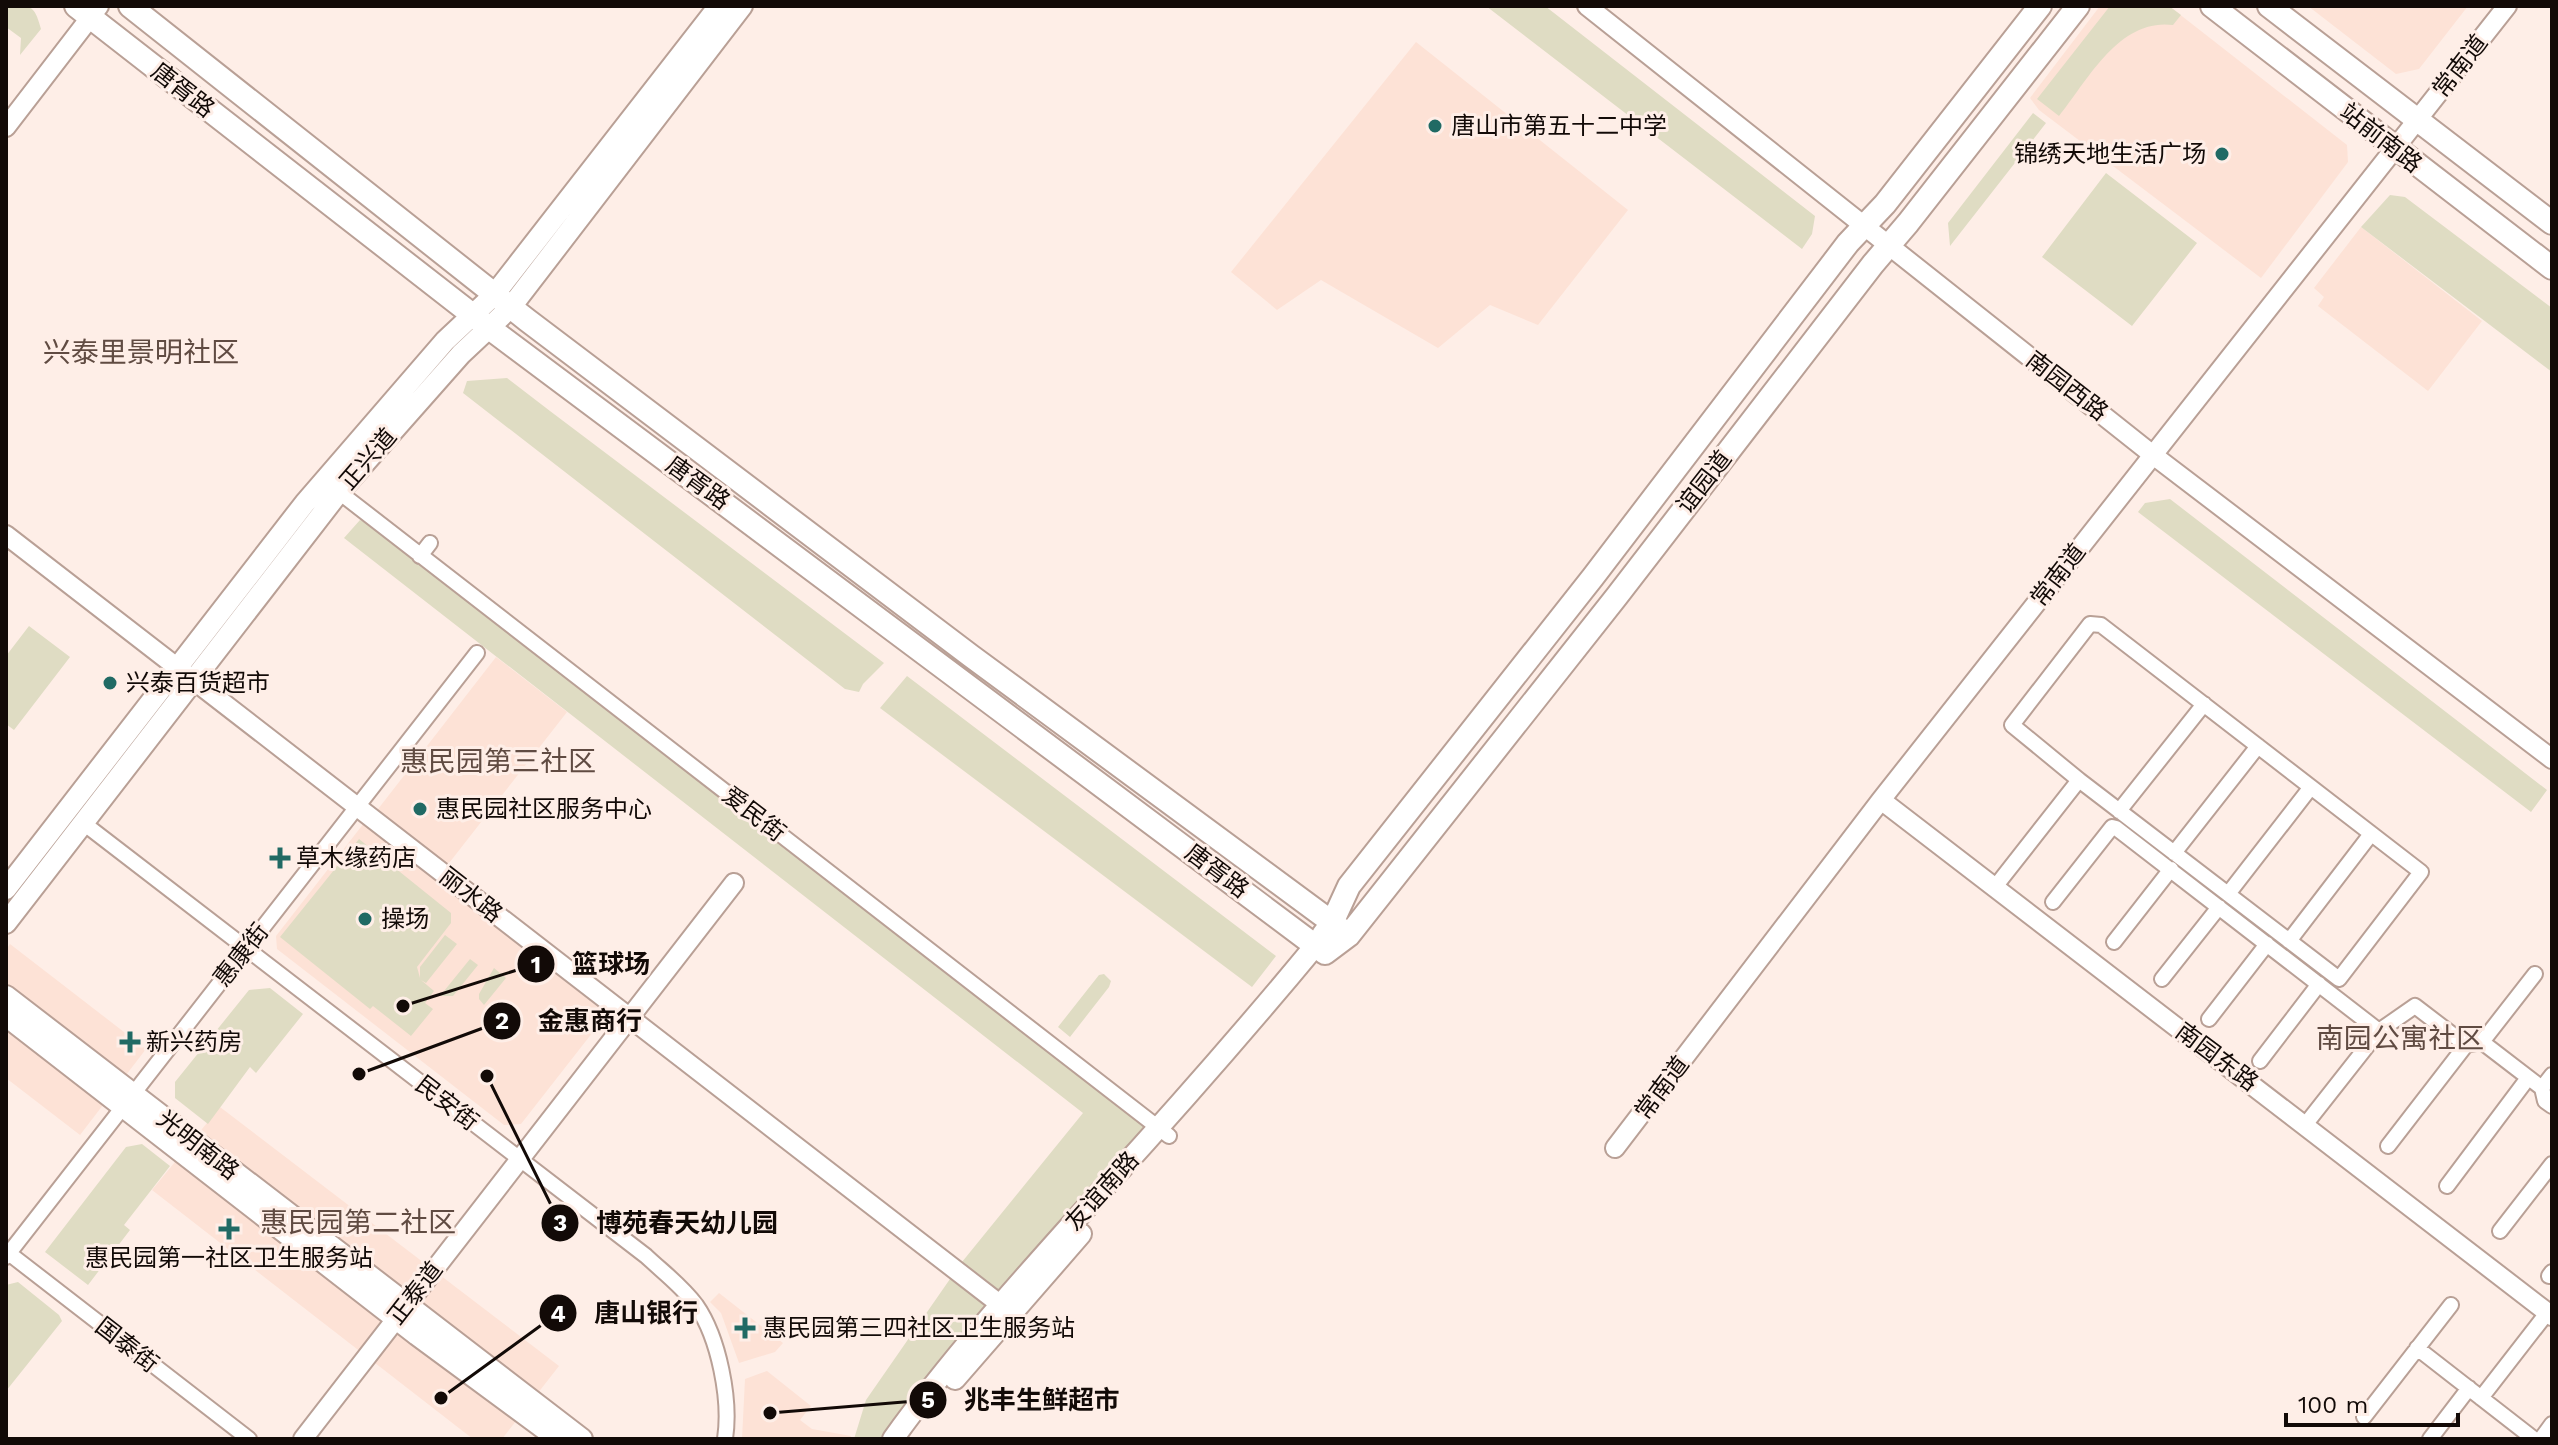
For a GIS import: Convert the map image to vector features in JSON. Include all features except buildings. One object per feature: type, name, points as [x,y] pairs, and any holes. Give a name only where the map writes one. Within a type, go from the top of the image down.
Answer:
[{"type":"main road","name":"唐胥路","points":[[130,6],[503,301],[971,656],[1340,929]]},
{"type":"main road","name":"正兴道","points":[[503,301],[719,6]]},
{"type":"main road","name":"正兴道","points":[[6,923],[82,822],[305,503],[445,341],[481,321],[503,301],[742,6]]},
{"type":"main road","name":"谊园道","points":[[1320,950],[1908,223],[2078,6]]},
{"type":"main road","points":[[2050,42],[2088,6]]},
{"type":"main road","name":"站前南路","points":[[2269,6],[2552,223]]},
{"type":"main road","name":"站前南路","points":[[2211,8],[2552,268]]},
{"type":"main road","name":"唐胥路","points":[[87,9],[481,321],[1320,950]]},
{"type":"main road","name":"谊园道","points":[[1340,929],[1349,886],[1593,577],[1848,243],[1885,204],[2033,11]]},
{"type":"main road","name":"正兴道","points":[[6,889],[339,492],[461,354],[481,321]]},
{"type":"main road","name":"友谊南路","points":[[893,1439],[929,1390],[1164,1132],[1320,950]]},
{"type":"main road","name":"光明南路","points":[[6,996],[128,1101]]},
{"type":"main road","name":"光明南路","points":[[6,1016],[128,1101],[401,1312],[558,1439]]},
{"type":"main road","name":"友谊南路","points":[[908,1439],[1005,1309]]},
{"type":"main road","name":"光明南路","points":[[401,1312],[582,1439]]},
{"type":"street","name":"南园西路","points":[[1587,6],[2153,455],[2552,759]]},
{"type":"street","name":"常南道","points":[[1615,1148],[1881,800],[2507,6]]},
{"type":"street","points":[[6,110],[87,9]]},
{"type":"street","points":[[6,127],[87,9]]},
{"type":"street","name":"爱民街","points":[[339,492],[1164,1132]]},
{"type":"street","name":"丽水路","points":[[6,535],[1005,1309]]},
{"type":"street","points":[[420,556],[430,543]]},
{"type":"street","points":[[2053,902],[2112,827],[2171,869],[2224,901],[2289,941],[2339,979],[2421,872],[2101,625],[2090,624],[2012,725],[2174,853],[2224,901],[2267,944],[2379,1031]]},
{"type":"street","name":"惠康街","points":[[7,1254],[477,653]]},
{"type":"street","points":[[2119,811],[2204,704]]},
{"type":"street","points":[[2174,853],[2258,746]]},
{"type":"street","points":[[1995,887],[2079,780]]},
{"type":"street","points":[[2162,979],[2311,787]]},
{"type":"street","name":"南园东路","points":[[1881,800],[2550,1314]]},
{"type":"street","name":"民安街","points":[[82,822],[646,1256],[675,1282],[697,1307],[724,1377],[727,1405],[725,1439]]},
{"type":"street","points":[[2289,941],[2371,834]]},
{"type":"street","points":[[2114,942],[2171,869]]},
{"type":"street","name":"正泰道","points":[[303,1439],[734,883]]},
{"type":"street","points":[[2209,1019],[2267,944]]},
{"type":"street","points":[[2388,1146],[2466,1045],[2482,1042],[2535,974]]},
{"type":"street","points":[[2260,1061],[2319,984]]},
{"type":"street","points":[[2305,1125],[2379,1031],[2415,1006],[2466,1045]]},
{"type":"street","points":[[2482,1042],[2542,1088],[2545,1101],[2552,1106]]},
{"type":"street","points":[[2542,1088],[2552,1075]]},
{"type":"street","points":[[2447,1186],[2528,1078]]},
{"type":"street","points":[[2500,1231],[2552,1164]]},
{"type":"street","name":"国泰街","points":[[7,1254],[249,1439]]},
{"type":"street","points":[[2364,1417],[2451,1305]]},
{"type":"street","points":[[2481,1398],[2550,1314]]},
{"type":"street","points":[[2417,1348],[2534,1439]]},
{"type":"street","points":[[2430,1439],[2469,1388]]},
{"type":"street","points":[[2541,1439],[2552,1424]]},
{"type":"shaded area","points":[[6,6],[30,8],[36,14],[41,29],[20,55],[21,38],[6,27]]},
{"type":"shaded area","points":[[1486,6],[1545,6],[1815,216],[1812,234],[1802,249]]},
{"type":"shaded area","name":"锦绣天地生活广场","points":[[2100,6],[2169,6],[2347,145],[2348,162],[2261,278],[2039,110],[2030,98]]},
{"type":"shaded area","points":[[2110,6],[2169,6],[2181,15],[2173,25],[2154,25],[2136,31],[2121,41],[2107,54],[2059,116],[2037,99]]},
{"type":"shaded area","points":[[2308,6],[2468,6],[2419,69],[2396,74]]},
{"type":"shaded area","name":"唐山市第五十二中学","points":[[1416,42],[1628,210],[1538,325],[1490,305],[1438,348],[1321,280],[1277,310],[1231,272]]},
{"type":"shaded area","points":[[2033,113],[2046,123],[1950,246],[1948,223]]},
{"type":"shaded area","points":[[2106,173],[2197,243],[2132,326],[2042,257]]},
{"type":"shaded area","points":[[2390,195],[2405,197],[2552,308],[2552,372],[2361,227]]},
{"type":"shaded area","points":[[2361,227],[2482,321],[2428,391],[2318,306],[2324,297],[2314,288]]},
{"type":"shaded area","points":[[507,378],[884,663],[859,692],[845,689],[463,393],[467,381]]},
{"type":"shaded area","points":[[2170,499],[2547,790],[2531,812],[2138,512],[2145,503]]},
{"type":"shaded area","points":[[360,520],[382,532],[1147,1126],[1001,1292],[962,1262],[1083,1113],[344,538]]},
{"type":"shaded area","points":[[29,626],[70,657],[14,730],[6,724],[6,656]]},
{"type":"shaded area","points":[[496,657],[567,712],[446,867],[375,813]]},
{"type":"shaded area","points":[[907,676],[1276,956],[1252,987],[880,708]]},
{"type":"shaded area","points":[[364,823],[607,1014],[521,1124],[504,1125],[277,949],[276,936]]},
{"type":"shaded area","name":"操场","points":[[359,839],[451,913],[451,923],[417,967],[420,978],[420,967],[445,935],[457,944],[426,983],[421,980],[434,991],[425,1003],[433,1009],[411,1036],[373,1006],[370,1009],[280,937]]},
{"type":"shaded area","points":[[10,944],[146,1049],[80,1135],[6,1078],[6,950]]},
{"type":"shaded area","points":[[470,959],[478,965],[453,996],[440,996]]},
{"type":"shaded area","points":[[494,968],[506,978],[484,1005],[479,994]]},
{"type":"shaded area","points":[[1104,974],[1111,981],[1109,987],[1070,1037],[1058,1027],[1099,975]]},
{"type":"shaded area","points":[[270,988],[303,1014],[256,1073],[250,1067],[208,1124],[175,1098],[175,1082],[249,990]]},
{"type":"shaded area","points":[[220,1107],[559,1366],[502,1439],[473,1439],[152,1190]]},
{"type":"shaded area","points":[[142,1144],[170,1166],[124,1225],[130,1230],[88,1285],[45,1252],[126,1147]]},
{"type":"shaded area","points":[[950,1279],[987,1307],[881,1439],[854,1439],[866,1400]]},
{"type":"shaded area","points":[[18,1282],[59,1315],[62,1321],[6,1391],[6,1285]]},
{"type":"shaded area","name":"惠民园第三四社区卫生服务站","points":[[719,1293],[783,1343],[775,1352],[739,1363],[721,1313],[710,1302]]},
{"type":"shaded area","points":[[767,1371],[811,1406],[800,1420],[812,1429],[851,1436],[850,1439],[742,1439],[745,1379]]},
{"type":"place","name":"唐山市第五十二中学","points":[[1435,126]]},
{"type":"place","name":"锦绣天地生活广场","points":[[2222,154]]},
{"type":"place","name":"兴泰百货超市","points":[[110,683]]},
{"type":"place","name":"惠民园社区服务中心","points":[[420,809]]},
{"type":"place","name":"草木缘药店","points":[[280,858]]},
{"type":"place","name":"操场","points":[[365,919]]},
{"type":"place","name":"篮球场","points":[[403,1006]]},
{"type":"place","name":"新兴药房","points":[[130,1042]]},
{"type":"place","name":"金惠商行","points":[[359,1074]]},
{"type":"place","name":"博苑春天幼儿园","points":[[487,1076]]},
{"type":"place","name":"惠民园第一社区卫生服务站","points":[[229,1229]]},
{"type":"place","name":"惠民园第三四社区卫生服务站","points":[[745,1328]]},
{"type":"place","name":"唐山银行","points":[[441,1398]]},
{"type":"place","name":"兆丰生鲜超市","points":[[770,1413]]},
{"type":"district","name":"兴泰里景明社区","points":[[141,352]]},
{"type":"district","name":"惠民园第三社区","points":[[498,761]]},
{"type":"district","name":"南园公寓社区","points":[[2400,1038]]},
{"type":"district","name":"惠民园第二社区","points":[[358,1222]]}]
